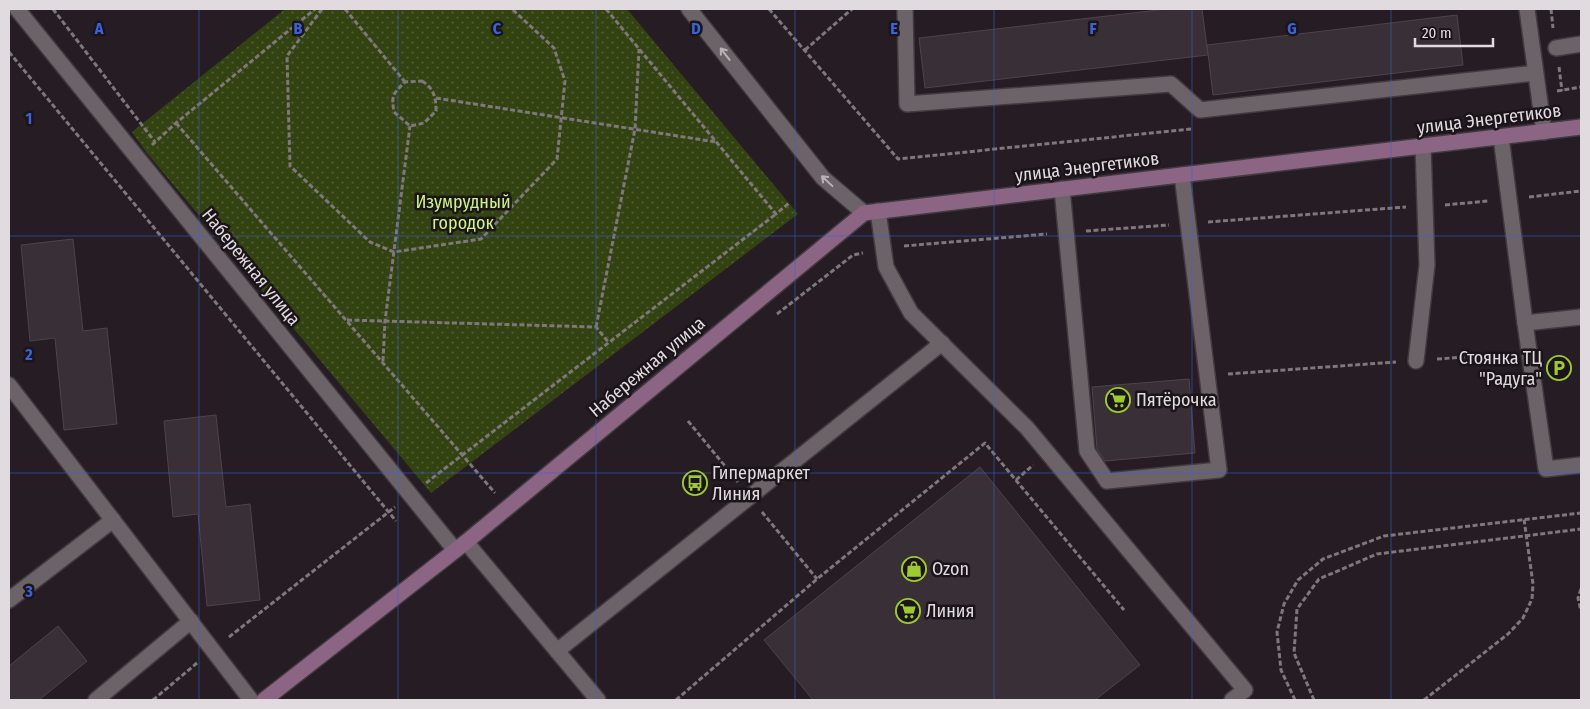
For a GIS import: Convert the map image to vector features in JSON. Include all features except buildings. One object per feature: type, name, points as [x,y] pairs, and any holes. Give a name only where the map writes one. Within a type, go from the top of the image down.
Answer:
[{"type":"main road","name":"улица Энергетиков","points":[[871,212],[1581,127]]},
{"type":"main road","name":"Набережная улица","points":[[264,700],[460,546],[871,212]]},
{"type":"street","name":"Набережная улица","points":[[17,9],[411,495],[460,546]]},
{"type":"street","points":[[689,9],[823,178],[871,212],[884,250],[886,267],[911,313],[1027,428],[1245,690],[1232,700]]},
{"type":"street","points":[[905,9],[907,104],[1171,84],[1200,110],[1535,74]]},
{"type":"street","points":[[1526,9],[1544,132]]},
{"type":"street","points":[[1556,48],[1581,44]]},
{"type":"street","points":[[1501,137],[1546,469],[1581,465]]},
{"type":"street","points":[[1416,360],[1427,265],[1423,146]]},
{"type":"street","points":[[1062,189],[1087,452],[1107,481],[1219,470],[1182,175]]},
{"type":"street","points":[[1525,323],[1581,317]]},
{"type":"street","points":[[557,652],[942,343]]},
{"type":"street","points":[[9,385],[251,700]]},
{"type":"street","points":[[9,600],[113,520]]},
{"type":"street","points":[[460,546],[598,700]]},
{"type":"street","points":[[96,700],[191,621]]},
{"type":"path","points":[[53,9],[156,142]]},
{"type":"path","points":[[150,147],[176,123],[315,9]]},
{"type":"path","points":[[322,9],[287,56],[290,166],[370,242],[394,252],[481,239],[557,159],[564,81],[554,48],[512,9]]},
{"type":"path","points":[[345,9],[405,82]]},
{"type":"path","points":[[606,9],[776,214]]},
{"type":"path","points":[[769,9],[898,159],[1193,129]]},
{"type":"path","points":[[805,50],[852,9]]},
{"type":"path","points":[[596,327],[635,129],[639,49]]},
{"type":"path","points":[[9,52],[396,521]]},
{"type":"path","points":[[422,81],[428,84],[436,98],[436,111],[424,123],[410,126],[394,112],[393,94],[405,82],[422,81]]},
{"type":"path","points":[[1538,94],[1581,87]]},
{"type":"path","points":[[436,98],[716,142]]},
{"type":"path","points":[[176,123],[463,454],[507,508]]},
{"type":"path","points":[[383,362],[385,321],[410,126]]},
{"type":"path","points":[[853,255],[917,244],[1509,200],[1581,191]]},
{"type":"path","points":[[153,700],[212,650],[388,512],[789,203]]},
{"type":"path","points":[[347,320],[596,327],[609,343]]},
{"type":"path","points":[[1207,376],[1529,352]]},
{"type":"path","points":[[676,700],[817,579],[985,443],[1124,610]]},
{"type":"path","points":[[1016,480],[1047,452]]},
{"type":"path","points":[[1295,700],[1281,670],[1277,632],[1284,604],[1298,580],[1323,560],[1384,536],[1581,513]]},
{"type":"path","points":[[1424,700],[1508,634],[1524,618],[1532,599],[1533,584],[1524,519]]},
{"type":"path","points":[[1314,700],[1294,653],[1297,609],[1319,579],[1377,554],[1581,529]]},
{"type":"path","points":[[1581,588],[1578,598],[1581,612]]},
{"type":"green space","name":"Изумрудный городок","points":[[285,9],[627,9],[798,214],[431,493],[146,152],[132,132]]},
{"type":"place","name":"Стоянка ТЦ \"Радуга\"","points":[[1559,368]]},
{"type":"place","name":"Пятёрочка","points":[[1118,400]]},
{"type":"place","name":"Гипермаркет Линия","points":[[695,483]]},
{"type":"place","name":"Ozon","points":[[914,569]]},
{"type":"place","name":"Линия","points":[[908,611]]}]
